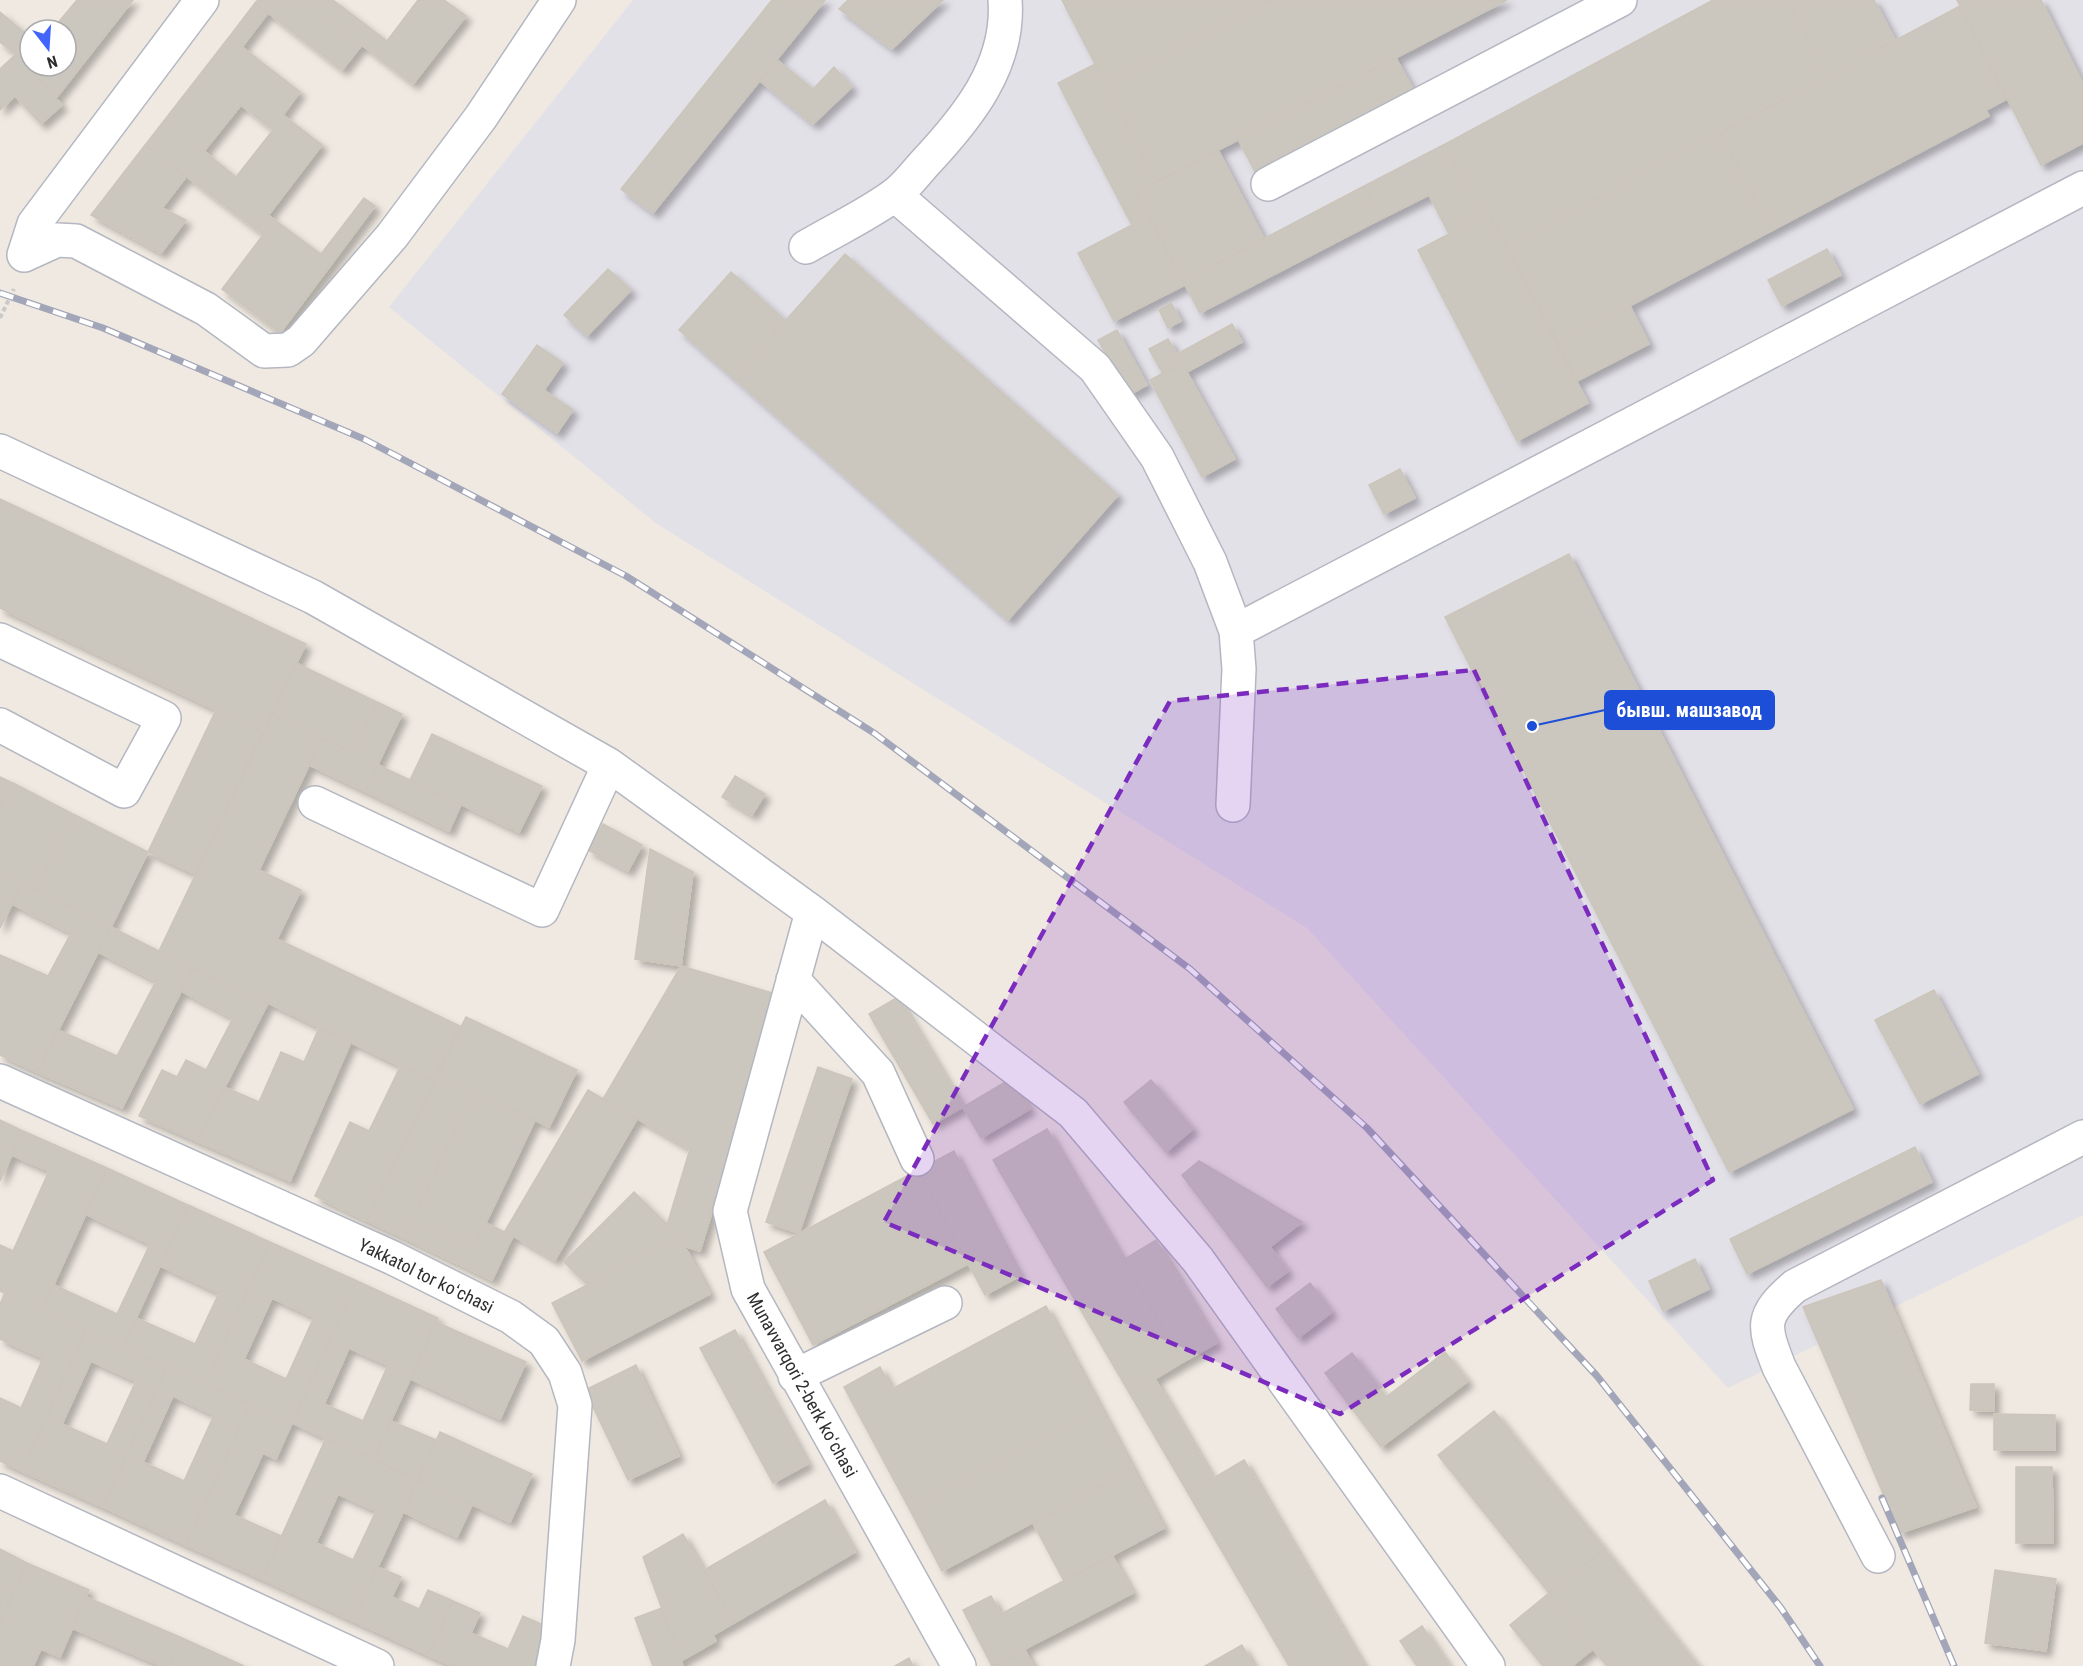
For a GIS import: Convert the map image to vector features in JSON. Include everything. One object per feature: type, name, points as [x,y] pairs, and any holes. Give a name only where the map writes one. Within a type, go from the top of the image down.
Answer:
[{"type":"street","points":[[202,0],[34,224],[24,255],[57,240],[76,241],[206,309],[264,351],[288,350],[301,341],[393,236],[482,117],[559,0]]},
{"type":"street","points":[[806,247],[895,195],[949,138],[980,98],[998,54],[1006,13],[1005,0]]},
{"type":"street","points":[[1268,184],[1620,0]]},
{"type":"street","points":[[1236,631],[2083,188]]},
{"type":"street","points":[[895,195],[1095,368],[1157,457],[1210,562],[1236,631],[1239,669],[1233,805]]},
{"type":"street","points":[[0,451],[313,597],[609,765],[812,912],[1073,1113],[1198,1260],[1488,1666]]},
{"type":"street","points":[[0,640],[164,718],[124,791],[0,725]]},
{"type":"street","points":[[315,803],[542,910],[609,765]]},
{"type":"street","name":"Munavvarqori 2-berk koʻchasi","points":[[812,912],[730,1211],[748,1289],[795,1376],[926,1604],[958,1666]]},
{"type":"street","points":[[793,980],[878,1073],[917,1159]]},
{"type":"street","name":"Yakkatol tor koʻchasi","points":[[0,1081],[393,1258],[511,1317],[544,1341],[565,1373],[575,1405],[558,1640],[553,1666]]},
{"type":"street","points":[[1878,1556],[1779,1367],[1770,1343],[1767,1323],[1774,1303],[1795,1286],[2083,1137]]},
{"type":"street","points":[[795,1376],[945,1303]]},
{"type":"street","points":[[0,1491],[377,1666]]},
{"type":"highlighted area","points":[[1474,670],[1713,1180],[1340,1414],[884,1222],[1170,701]]},
{"type":"shaded area","points":[[633,0],[2083,0],[2083,1215],[1728,1388],[1307,928],[657,524],[389,307]]},
{"type":"building","points":[[77,0],[133,0],[78,70],[78,18],[62,18]]},
{"type":"building","points":[[258,0],[303,0],[362,45],[342,70],[255,3]]},
{"type":"building","points":[[303,0],[333,0],[387,41],[418,0],[444,0],[466,16],[413,84]]},
{"type":"building","points":[[772,0],[825,0],[653,213],[621,189]]},
{"type":"building","points":[[848,0],[943,0],[892,49],[839,9]]},
{"type":"building","points":[[1062,0],[1271,0],[1106,85]]},
{"type":"building","points":[[1271,0],[1507,0],[1157,182],[1106,85]]},
{"type":"building","points":[[1713,0],[1787,0],[1828,76],[1507,246],[1489,213],[1483,216],[1445,144]]},
{"type":"building","points":[[1787,0],[1874,0],[1895,40],[1828,76]]},
{"type":"building","points":[[1957,0],[2041,0],[2083,84],[2083,143],[2041,165]]},
{"type":"building","points":[[255,3],[268,13],[242,47],[229,37]]},
{"type":"building","points":[[1960,6],[2007,99],[1986,110],[1989,116],[1771,231],[1720,133]]},
{"type":"building","points":[[0,12],[18,27],[18,56],[0,42]]},
{"type":"building","points":[[229,37],[300,92],[283,115],[322,145],[257,230],[145,145]],"holes":[[[241,105],[273,130],[236,177],[204,151]]]},
{"type":"building","points":[[16,54],[18,56],[18,78],[38,78],[62,105],[41,124],[15,96],[0,110],[0,69]]},
{"type":"building","points":[[1396,58],[1417,97],[1259,179],[1238,139]]},
{"type":"building","points":[[777,60],[813,89],[834,67],[852,87],[813,124],[760,81]]},
{"type":"building","points":[[1095,64],[1157,182],[1136,192],[1141,200],[1124,210],[1058,83]]},
{"type":"building","points":[[38,78],[72,78],[56,98]]},
{"type":"building","points":[[1720,133],[1771,231],[1558,344],[1507,246]]},
{"type":"building","points":[[1445,144],[1483,216],[1449,234],[1429,195],[1381,219],[1364,186]]},
{"type":"building","points":[[145,145],[186,177],[162,208],[186,220],[161,253],[91,215]]},
{"type":"building","points":[[1218,150],[1264,239],[1183,281],[1136,192]]},
{"type":"building","points":[[1364,186],[1381,219],[1200,313],[1183,281]]},
{"type":"building","points":[[364,198],[375,206],[280,333],[222,289],[263,235],[257,230],[268,215],[321,254]]},
{"type":"building","points":[[1141,200],[1185,285],[1114,321],[1078,253],[1132,225],[1124,210]]},
{"type":"building","points":[[1489,213],[1588,403],[1517,441],[1418,250]]},
{"type":"building","points":[[1827,249],[1841,275],[1782,306],[1768,280]]},
{"type":"building","points":[[845,254],[1118,495],[1008,620],[734,378]]},
{"type":"building","points":[[608,269],[631,290],[587,336],[564,315]]},
{"type":"building","points":[[731,272],[785,320],[734,378],[679,330]]},
{"type":"building","points":[[1171,303],[1181,321],[1168,328],[1159,310]]},
{"type":"building","points":[[1630,306],[1649,344],[1577,381],[1558,344]]},
{"type":"building","points":[[1232,324],[1242,342],[1187,372],[1177,354]]},
{"type":"building","points":[[1117,330],[1147,385],[1129,395],[1098,340]]},
{"type":"building","points":[[1168,339],[1182,363],[1163,374],[1149,349]]},
{"type":"building","points":[[537,345],[563,363],[544,390],[573,410],[557,433],[502,394]]},
{"type":"building","points":[[1182,363],[1235,459],[1202,477],[1150,380]]},
{"type":"building","points":[[1400,469],[1415,498],[1384,514],[1369,485]]},
{"type":"building","points":[[0,499],[306,644],[263,732],[0,608]]},
{"type":"building","points":[[1569,554],[1853,1109],[1729,1172],[1445,617]]},
{"type":"building","points":[[296,663],[377,702],[353,753],[272,715]]},
{"type":"building","points":[[377,702],[402,714],[365,791],[309,765],[322,738],[353,753]]},
{"type":"building","points":[[216,710],[263,732],[195,874],[148,852]]},
{"type":"building","points":[[272,715],[322,738],[259,870],[301,890],[277,939],[460,1026],[434,1082],[159,951]]},
{"type":"building","points":[[432,734],[542,786],[519,832],[410,780]]},
{"type":"building","points":[[378,765],[461,804],[449,831],[365,791]]},
{"type":"building","points":[[735,776],[765,794],[752,815],[722,797]]},
{"type":"building","points":[[0,777],[13,783],[0,808]]},
{"type":"building","points":[[13,783],[75,815],[36,889],[0,871],[0,808]]},
{"type":"building","points":[[75,815],[148,852],[111,927],[36,889]]},
{"type":"building","points":[[603,824],[642,845],[628,871],[588,850]]},
{"type":"building","points":[[650,849],[693,872],[681,966],[635,959]]},
{"type":"building","points":[[0,871],[23,883],[0,928]]},
{"type":"building","points":[[23,883],[111,927],[37,1072],[0,1055],[0,955],[48,976],[71,933],[12,904]]},
{"type":"building","points":[[111,927],[193,968],[122,1108],[37,1072],[58,1030],[117,1056],[156,981],[98,952]]},
{"type":"building","points":[[681,966],[779,995],[700,1251],[684,1246],[667,1225],[690,1149],[603,1099]]},
{"type":"building","points":[[193,968],[268,1003],[197,1141],[139,1116],[162,1070],[177,1077],[186,1060],[206,1070],[233,1018],[181,991]]},
{"type":"building","points":[[1934,990],[1978,1074],[1920,1104],[1875,1020]]},
{"type":"building","points":[[898,997],[963,1107],[933,1124],[869,1014]]},
{"type":"building","points":[[466,1017],[577,1070],[549,1127],[438,1074]]},
{"type":"building","points":[[319,1028],[351,1042],[290,1181],[197,1141],[224,1087],[259,1102],[281,1052],[304,1062]]},
{"type":"building","points":[[401,1065],[434,1082],[367,1221],[315,1196],[350,1122],[369,1131]]},
{"type":"building","points":[[818,1067],[852,1079],[799,1233],[766,1222]]},
{"type":"building","points":[[438,1074],[474,1091],[404,1238],[367,1221]]},
{"type":"building","points":[[1012,1078],[1030,1109],[981,1138],[963,1107]]},
{"type":"building","points":[[1151,1080],[1193,1129],[1166,1152],[1124,1102]]},
{"type":"building","points":[[588,1090],[637,1119],[555,1260],[505,1231]]},
{"type":"building","points":[[474,1091],[535,1120],[474,1248],[413,1219]]},
{"type":"building","points":[[0,1120],[23,1131],[0,1181]]},
{"type":"building","points":[[1047,1129],[1183,1362],[1130,1394],[993,1160]]},
{"type":"building","points":[[23,1131],[107,1168],[42,1310],[0,1291],[0,1245],[13,1251],[49,1171],[12,1155]]},
{"type":"building","points":[[1915,1147],[1932,1182],[1747,1274],[1730,1239]]},
{"type":"building","points":[[954,1151],[1020,1276],[985,1295],[918,1170]]},
{"type":"building","points":[[1199,1161],[1302,1222],[1249,1263],[1182,1175]]},
{"type":"building","points":[[107,1168],[188,1205],[123,1347],[42,1310],[54,1285],[117,1314],[150,1244],[85,1214]]},
{"type":"building","points":[[918,1170],[968,1264],[813,1345],[764,1252]]},
{"type":"building","points":[[634,1192],[680,1237],[588,1285],[564,1262]]},
{"type":"building","points":[[188,1205],[270,1242],[205,1384],[123,1347],[136,1318],[195,1344],[219,1293],[160,1266]]},
{"type":"building","points":[[413,1219],[474,1248],[486,1223],[513,1236],[492,1280],[404,1238]]},
{"type":"building","points":[[680,1237],[710,1294],[582,1361],[552,1303]]},
{"type":"building","points":[[1156,1240],[1217,1343],[1183,1362],[1123,1260]]},
{"type":"building","points":[[270,1242],[357,1281],[292,1423],[205,1384]],"holes":[[[272,1298],[314,1317],[286,1379],[244,1359]]]},
{"type":"building","points":[[1270,1247],[1288,1271],[1267,1287],[1249,1263]]},
{"type":"building","points":[[1695,1259],[1709,1289],[1663,1311],[1649,1281]]},
{"type":"building","points":[[1881,1280],[1976,1507],[1900,1533],[1803,1307]]},
{"type":"building","points":[[357,1281],[438,1318],[373,1460],[292,1423]],"holes":[[[349,1348],[388,1365],[363,1421],[324,1404]]]},
{"type":"building","points":[[1310,1283],[1332,1312],[1298,1338],[1276,1309]]},
{"type":"building","points":[[5,1293],[86,1330],[22,1471],[0,1461],[0,1398],[21,1408],[43,1358],[0,1339],[0,1304]]},
{"type":"building","points":[[1046,1306],[1101,1409],[910,1510],[844,1387],[880,1367],[892,1389]]},
{"type":"building","points":[[436,1322],[526,1362],[500,1419],[411,1379]]},
{"type":"building","points":[[86,1330],[167,1367],[103,1507],[22,1471]],"holes":[[[91,1361],[136,1381],[107,1444],[62,1424]]]},
{"type":"building","points":[[735,1330],[808,1464],[773,1483],[700,1348]]},
{"type":"building","points":[[1445,1352],[1468,1381],[1381,1447],[1325,1373],[1352,1353],[1386,1397]]},
{"type":"building","points":[[636,1365],[679,1456],[628,1480],[585,1390]]},
{"type":"building","points":[[167,1367],[250,1404],[186,1545],[103,1507]],"holes":[[[173,1396],[214,1415],[184,1481],[143,1462]]]},
{"type":"building","points":[[1155,1379],[1213,1478],[1188,1493],[1130,1394]]},
{"type":"building","points":[[1971,1384],[1994,1384],[1994,1411],[1970,1410]]},
{"type":"building","points":[[250,1404],[292,1423],[276,1459],[263,1453],[234,1515],[281,1536],[262,1579],[186,1545]]},
{"type":"building","points":[[1101,1409],[1133,1469],[942,1571],[910,1510]]},
{"type":"building","points":[[1494,1411],[1605,1549],[1549,1593],[1438,1455]]},
{"type":"building","points":[[1994,1414],[2055,1415],[2055,1450],[1994,1450]]},
{"type":"building","points":[[391,1421],[436,1440],[418,1480],[373,1460]]},
{"type":"building","points":[[440,1432],[532,1474],[510,1522],[418,1480]]},
{"type":"building","points":[[326,1438],[418,1480],[353,1621],[262,1579]],"holes":[[[338,1494],[376,1511],[353,1560],[316,1543]]]},
{"type":"building","points":[[1244,1460],[1364,1666],[1289,1666],[1188,1493]]},
{"type":"building","points":[[2016,1467],[2052,1467],[2053,1543],[2016,1543]]},
{"type":"building","points":[[1133,1469],[1164,1528],[1064,1581],[1033,1523]]},
{"type":"building","points":[[418,1480],[472,1505],[457,1537],[403,1512]]},
{"type":"building","points":[[825,1500],[855,1552],[734,1623],[704,1570]]},
{"type":"building","points":[[683,1534],[734,1623],[713,1635],[716,1641],[681,1661],[643,1557]]},
{"type":"building","points":[[0,1549],[27,1563],[0,1624]]},
{"type":"building","points":[[1605,1549],[1698,1666],[1607,1666],[1593,1649],[1549,1593]]},
{"type":"building","points":[[1112,1555],[1133,1593],[992,1666],[963,1610],[991,1596],[1001,1614]]},
{"type":"building","points":[[27,1563],[89,1590],[60,1657],[41,1649],[33,1666],[0,1666],[0,1624]]},
{"type":"building","points":[[378,1567],[401,1577],[392,1597],[419,1609],[428,1590],[453,1601],[428,1655],[353,1621]]},
{"type":"building","points":[[1995,1570],[2056,1579],[2046,1651],[1985,1643]]},
{"type":"building","points":[[1549,1593],[1593,1649],[1572,1666],[1543,1666],[1510,1625]]},
{"type":"building","points":[[86,1597],[182,1638],[170,1666],[162,1666],[72,1628]]},
{"type":"building","points":[[453,1601],[480,1613],[471,1633],[508,1649],[523,1616],[550,1628],[533,1666],[453,1666],[428,1655]]},
{"type":"building","points":[[662,1608],[683,1666],[653,1666],[635,1618]]},
{"type":"building","points":[[1422,1626],[1449,1666],[1417,1666],[1400,1641]]},
{"type":"building","points":[[182,1638],[244,1666],[170,1666]]},
{"type":"building","points":[[1242,1645],[1254,1666],[1205,1666]]},
{"type":"building","points":[[1025,1650],[1033,1666],[994,1666]]},
{"type":"building","points":[[909,1658],[913,1666],[895,1666]]},
{"type":"railway","points":[[0,293],[103,328],[364,439],[626,576],[874,733],[1190,969],[1367,1128],[1597,1376],[1781,1608],[1820,1666]]},
{"type":"railway","points":[[1882,1498],[1954,1666]]},
{"type":"place","name":"бывш. машзавод","points":[[1532,726]]}]
